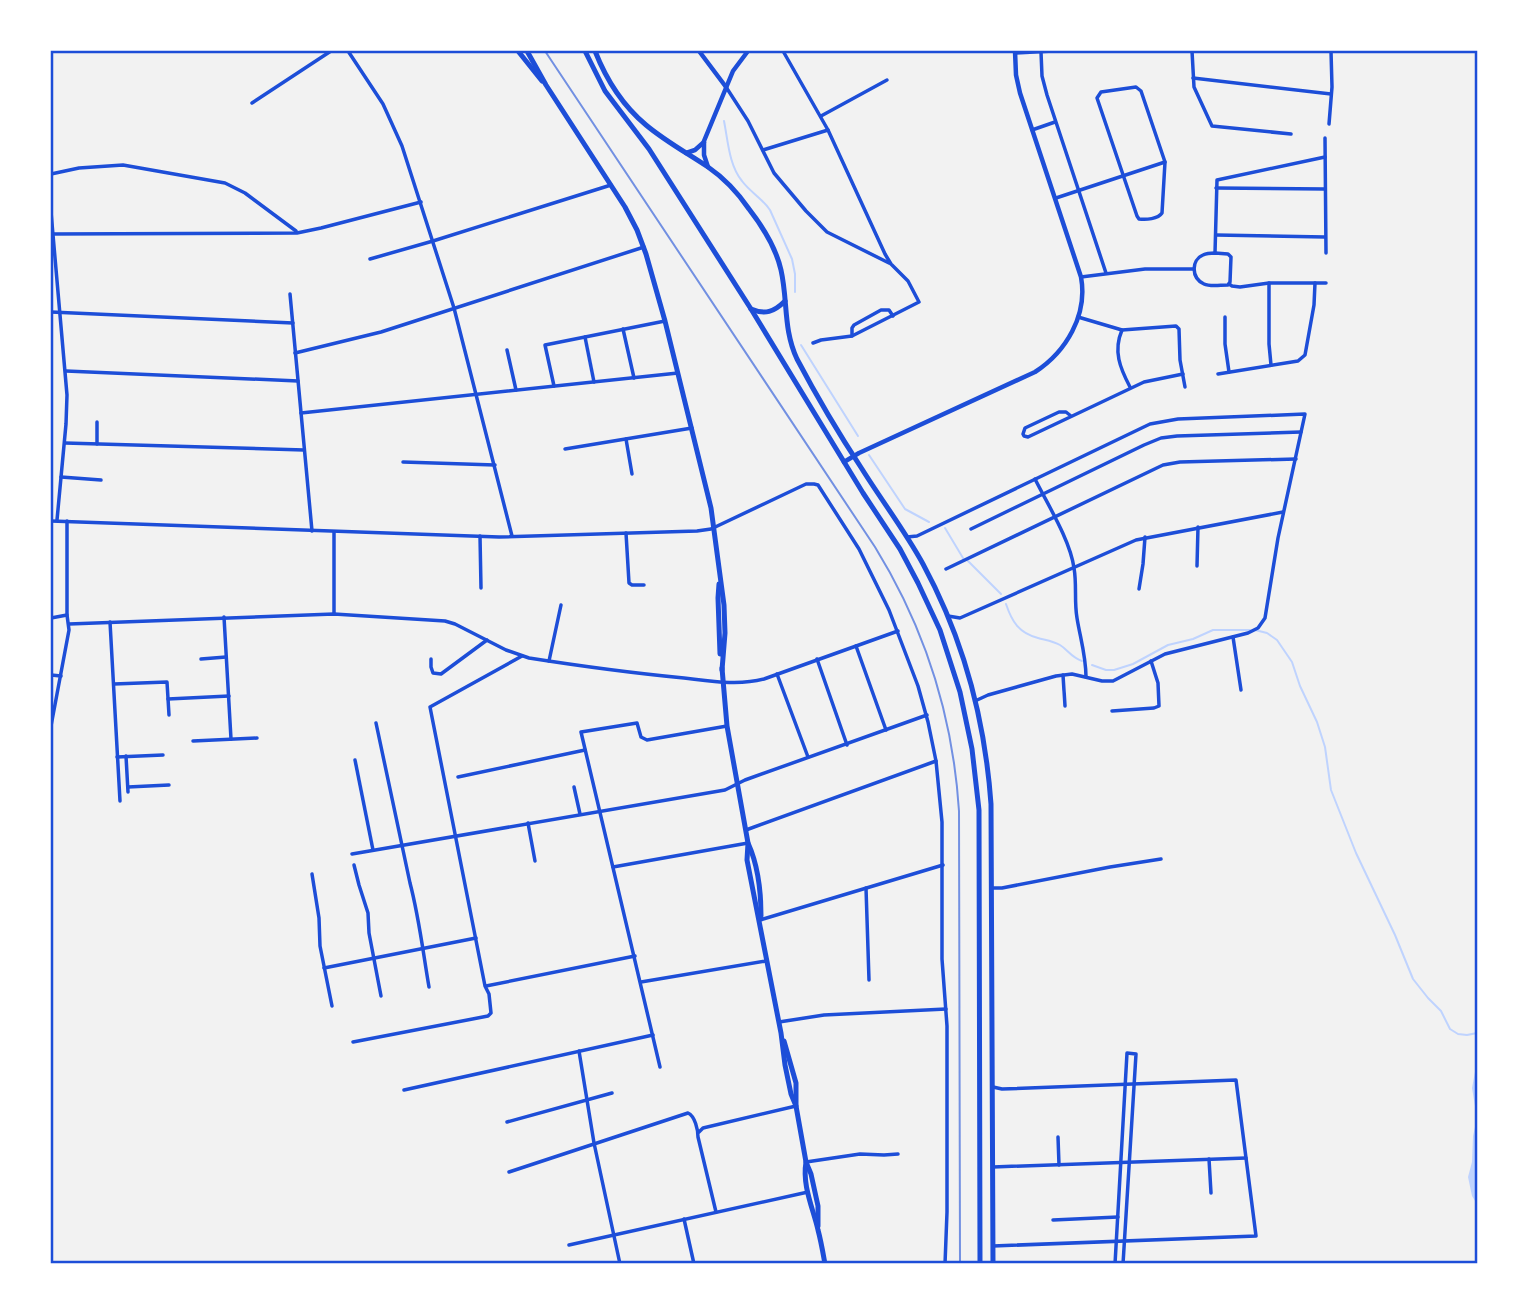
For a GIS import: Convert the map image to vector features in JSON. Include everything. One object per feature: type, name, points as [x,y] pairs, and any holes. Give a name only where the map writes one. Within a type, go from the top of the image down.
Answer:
[{"type":"main road","points":[[518,51],[546,85]]},
{"type":"main road","points":[[527,51],[630,215],[644,247],[710,500],[725,616],[722,682],[727,726],[748,843],[747,860],[781,1033],[795,1078],[796,1106],[806,1162],[819,1211],[818,1226]]},
{"type":"main road","points":[[585,51],[605,91],[653,155],[900,549],[931,610],[951,662],[966,715],[979,810],[981,1262]]},
{"type":"main road","points":[[595,51],[610,83],[629,108],[648,127],[708,167],[738,194],[769,239],[781,268],[788,335],[797,359],[930,577],[964,659],[984,742],[990,793],[993,888],[993,1264]]},
{"type":"main road","points":[[751,309],[768,312],[785,301]]},
{"type":"main road","points":[[931,610],[948,616]]},
{"type":"main road","points":[[966,715],[975,701]]},
{"type":"main road","points":[[980,1071],[993,1087]]},
{"type":"main road","points":[[806,1162],[808,1192],[825,1264]]},
{"type":"main road","points":[[808,1192],[814,1185]]},
{"type":"main road","points":[[981,1262],[993,1246]]},
{"type":"street","points":[[252,103],[331,51]]},
{"type":"street","points":[[348,51],[390,116],[421,202],[454,308],[512,537]]},
{"type":"street","points":[[699,51],[748,121],[778,178],[822,227],[843,241],[891,264],[908,281],[919,302],[852,336],[813,343]]},
{"type":"street","points":[[708,167],[704,155],[704,141],[733,71],[748,51]]},
{"type":"street","points":[[783,51],[821,116],[891,264]]},
{"type":"street","points":[[844,462],[1035,372],[1052,360],[1069,338],[1079,317],[1081,277],[1018,87],[1015,52],[1053,51]]},
{"type":"street","points":[[1192,51],[1195,91],[1212,126],[1291,134]]},
{"type":"street","points":[[1329,124],[1331,51]]},
{"type":"street","points":[[1041,52],[1043,81],[1055,122],[1106,274]]},
{"type":"street","points":[[1193,78],[1331,94]]},
{"type":"street","points":[[821,116],[887,80]]},
{"type":"street","points":[[1136,87],[1140,89],[1165,162],[1162,211],[1159,216],[1138,218],[1123,176],[1098,96],[1101,92],[1136,87]]},
{"type":"street","points":[[1032,130],[1055,122]]},
{"type":"street","points":[[762,150],[828,130]]},
{"type":"street","points":[[1325,138],[1326,253]]},
{"type":"street","points":[[685,153],[695,150],[704,141]]},
{"type":"street","points":[[1215,253],[1216,181],[1219,178],[1325,157]]},
{"type":"street","points":[[1056,198],[1165,162]]},
{"type":"street","points":[[51,174],[79,168],[123,166],[225,183],[246,193],[297,233]]},
{"type":"street","points":[[370,259],[433,242],[611,184]]},
{"type":"street","points":[[1216,188],[1325,189]]},
{"type":"street","points":[[52,234],[297,233],[421,202]]},
{"type":"street","points":[[51,212],[67,403],[57,520]]},
{"type":"street","points":[[1216,235],[1325,237]]},
{"type":"street","points":[[296,353],[381,332],[644,247]]},
{"type":"street","points":[[1229,284],[1231,280],[1228,254],[1202,256],[1196,262],[1196,277],[1204,284],[1241,287],[1269,283],[1326,283]]},
{"type":"street","points":[[1081,277],[1145,270],[1194,269]]},
{"type":"street","points":[[1269,283],[1271,366]]},
{"type":"street","points":[[1218,374],[1298,361],[1304,357],[1314,305],[1315,283]]},
{"type":"street","points":[[290,294],[312,531]]},
{"type":"street","points":[[852,336],[854,325],[881,310],[889,310],[893,316]]},
{"type":"street","points":[[51,312],[293,323]]},
{"type":"street","points":[[1079,317],[1122,330],[1174,325],[1178,327],[1185,387]]},
{"type":"street","points":[[1226,317],[1225,344],[1229,372]]},
{"type":"street","points":[[554,386],[545,345],[665,321]]},
{"type":"street","points":[[623,329],[634,378]]},
{"type":"street","points":[[1122,330],[1118,355],[1130,388]]},
{"type":"street","points":[[585,337],[594,382]]},
{"type":"street","points":[[507,350],[516,390]]},
{"type":"street","points":[[66,371],[298,381]]},
{"type":"street","points":[[301,413],[678,373]]},
{"type":"street","points":[[1071,416],[1066,412],[1059,412],[1025,429],[1023,434],[1028,437],[1144,382],[1183,374]]},
{"type":"street","points":[[907,537],[918,536],[1140,428],[1160,421],[1304,414],[1283,512],[1265,618],[1258,628],[1243,635],[1170,653],[1111,681],[1063,675],[975,701]]},
{"type":"street","points":[[97,422],[97,444]]},
{"type":"street","points":[[565,449],[692,428]]},
{"type":"street","points":[[971,529],[1161,438],[1301,432]]},
{"type":"street","points":[[626,439],[632,474]]},
{"type":"street","points":[[65,443],[304,450]]},
{"type":"street","points":[[946,569],[1163,465],[1180,462],[1296,459]]},
{"type":"street","points":[[403,462],[495,466]]},
{"type":"street","points":[[61,478],[102,480]]},
{"type":"street","points":[[1035,479],[1068,546],[1074,566],[1076,609],[1086,677]]},
{"type":"street","points":[[51,521],[512,537],[697,531],[714,527],[806,484],[821,488],[859,549],[898,631],[926,715],[936,761],[942,808],[943,971],[946,1009],[945,1264]]},
{"type":"street","points":[[948,616],[960,618],[1145,537],[1283,512]]},
{"type":"street","points":[[51,726],[69,624],[67,521]]},
{"type":"street","points":[[1197,566],[1199,527]]},
{"type":"street","points":[[334,531],[334,614]]},
{"type":"street","points":[[626,533],[629,583],[632,586],[644,585]]},
{"type":"street","points":[[480,536],[481,587]]},
{"type":"street","points":[[1139,589],[1145,537]]},
{"type":"street","points":[[549,661],[561,605]]},
{"type":"street","points":[[69,624],[334,614],[445,621],[522,656],[659,676],[722,682],[753,681],[898,631]]},
{"type":"street","points":[[51,618],[67,615]]},
{"type":"street","points":[[224,617],[232,739]]},
{"type":"street","points":[[110,622],[120,801]]},
{"type":"street","points":[[1233,637],[1241,690]]},
{"type":"street","points":[[431,659],[433,673],[441,674],[487,640]]},
{"type":"street","points":[[856,646],[886,730]]},
{"type":"street","points":[[353,1042],[488,1016],[492,1010],[430,706],[522,656]]},
{"type":"street","points":[[201,659],[226,657]]},
{"type":"street","points":[[817,659],[847,745]]},
{"type":"street","points":[[1112,711],[1159,706],[1158,683],[1151,661]]},
{"type":"street","points":[[777,674],[808,758]]},
{"type":"street","points":[[51,675],[61,676]]},
{"type":"street","points":[[1063,675],[1065,706]]},
{"type":"street","points":[[114,684],[167,682],[169,715]]},
{"type":"street","points":[[168,699],[229,696]]},
{"type":"street","points":[[352,854],[725,790],[745,780],[926,715]]},
{"type":"street","points":[[376,723],[416,905],[429,987]]},
{"type":"street","points":[[660,1067],[581,732],[637,723],[641,737],[647,740],[727,726]]},
{"type":"street","points":[[193,741],[257,738]]},
{"type":"street","points":[[458,777],[585,750]]},
{"type":"street","points":[[117,757],[163,755]]},
{"type":"street","points":[[126,756],[128,790],[169,785]]},
{"type":"street","points":[[355,760],[373,850]]},
{"type":"street","points":[[746,830],[936,761]]},
{"type":"street","points":[[574,787],[580,814]]},
{"type":"street","points":[[528,823],[535,861]]},
{"type":"street","points":[[613,867],[748,843]]},
{"type":"street","points":[[993,888],[1161,859]]},
{"type":"street","points":[[760,920],[943,864]]},
{"type":"street","points":[[354,865],[368,913],[369,933],[381,996]]},
{"type":"street","points":[[312,874],[320,946],[332,1006]]},
{"type":"street","points":[[866,888],[869,980]]},
{"type":"street","points":[[324,968],[476,938]]},
{"type":"street","points":[[485,986],[635,956]]},
{"type":"street","points":[[641,982],[768,961]]},
{"type":"street","points":[[779,1022],[824,1015],[946,1009]]},
{"type":"street","points":[[404,1090],[653,1035]]},
{"type":"street","points":[[579,1051],[594,1143],[620,1264]]},
{"type":"street","points":[[1115,1264],[1127,1053],[1136,1054],[1124,1264]]},
{"type":"street","points":[[993,1087],[1236,1080],[1256,1236],[993,1246]]},
{"type":"street","points":[[507,1122],[612,1093]]},
{"type":"street","points":[[699,1132],[703,1128],[796,1106]]},
{"type":"street","points":[[509,1172],[688,1113],[693,1116],[699,1132],[716,1212]]},
{"type":"street","points":[[1058,1137],[1059,1165]]},
{"type":"street","points":[[806,1162],[860,1154],[898,1154]]},
{"type":"street","points":[[993,1167],[1246,1157]]},
{"type":"street","points":[[1209,1159],[1211,1194]]},
{"type":"street","points":[[569,1245],[808,1192]]},
{"type":"street","points":[[1053,1220],[1118,1217]]},
{"type":"street","points":[[684,1219],[694,1264]]},
{"type":"water","points":[[1477,1061],[1477,1118],[1472,1088]]},
{"type":"water","points":[[1477,1118],[1477,1204],[1472,1196],[1468,1177]]},
{"type":"waterway","points":[[724,121],[734,168],[745,185],[770,210],[792,259],[795,292]]},
{"type":"waterway","points":[[801,345],[858,436]]},
{"type":"waterway","points":[[869,455],[905,509],[929,522]]},
{"type":"waterway","points":[[945,528],[963,558]]},
{"type":"waterway","points":[[968,561],[1001,594]]},
{"type":"waterway","points":[[1006,604],[1021,630],[1060,645],[1082,661]]},
{"type":"waterway","points":[[1092,665],[1114,670],[1133,664],[1168,645],[1193,639],[1213,630],[1250,630]]},
{"type":"waterway","points":[[1255,630],[1267,633],[1277,640],[1292,662],[1325,747],[1331,790],[1356,853],[1413,979],[1441,1011],[1450,1029],[1458,1034],[1477,1033]]},
{"type":"railway","points":[[545,51],[875,547],[908,609],[934,674],[950,741],[959,811],[960,1264]]}]
